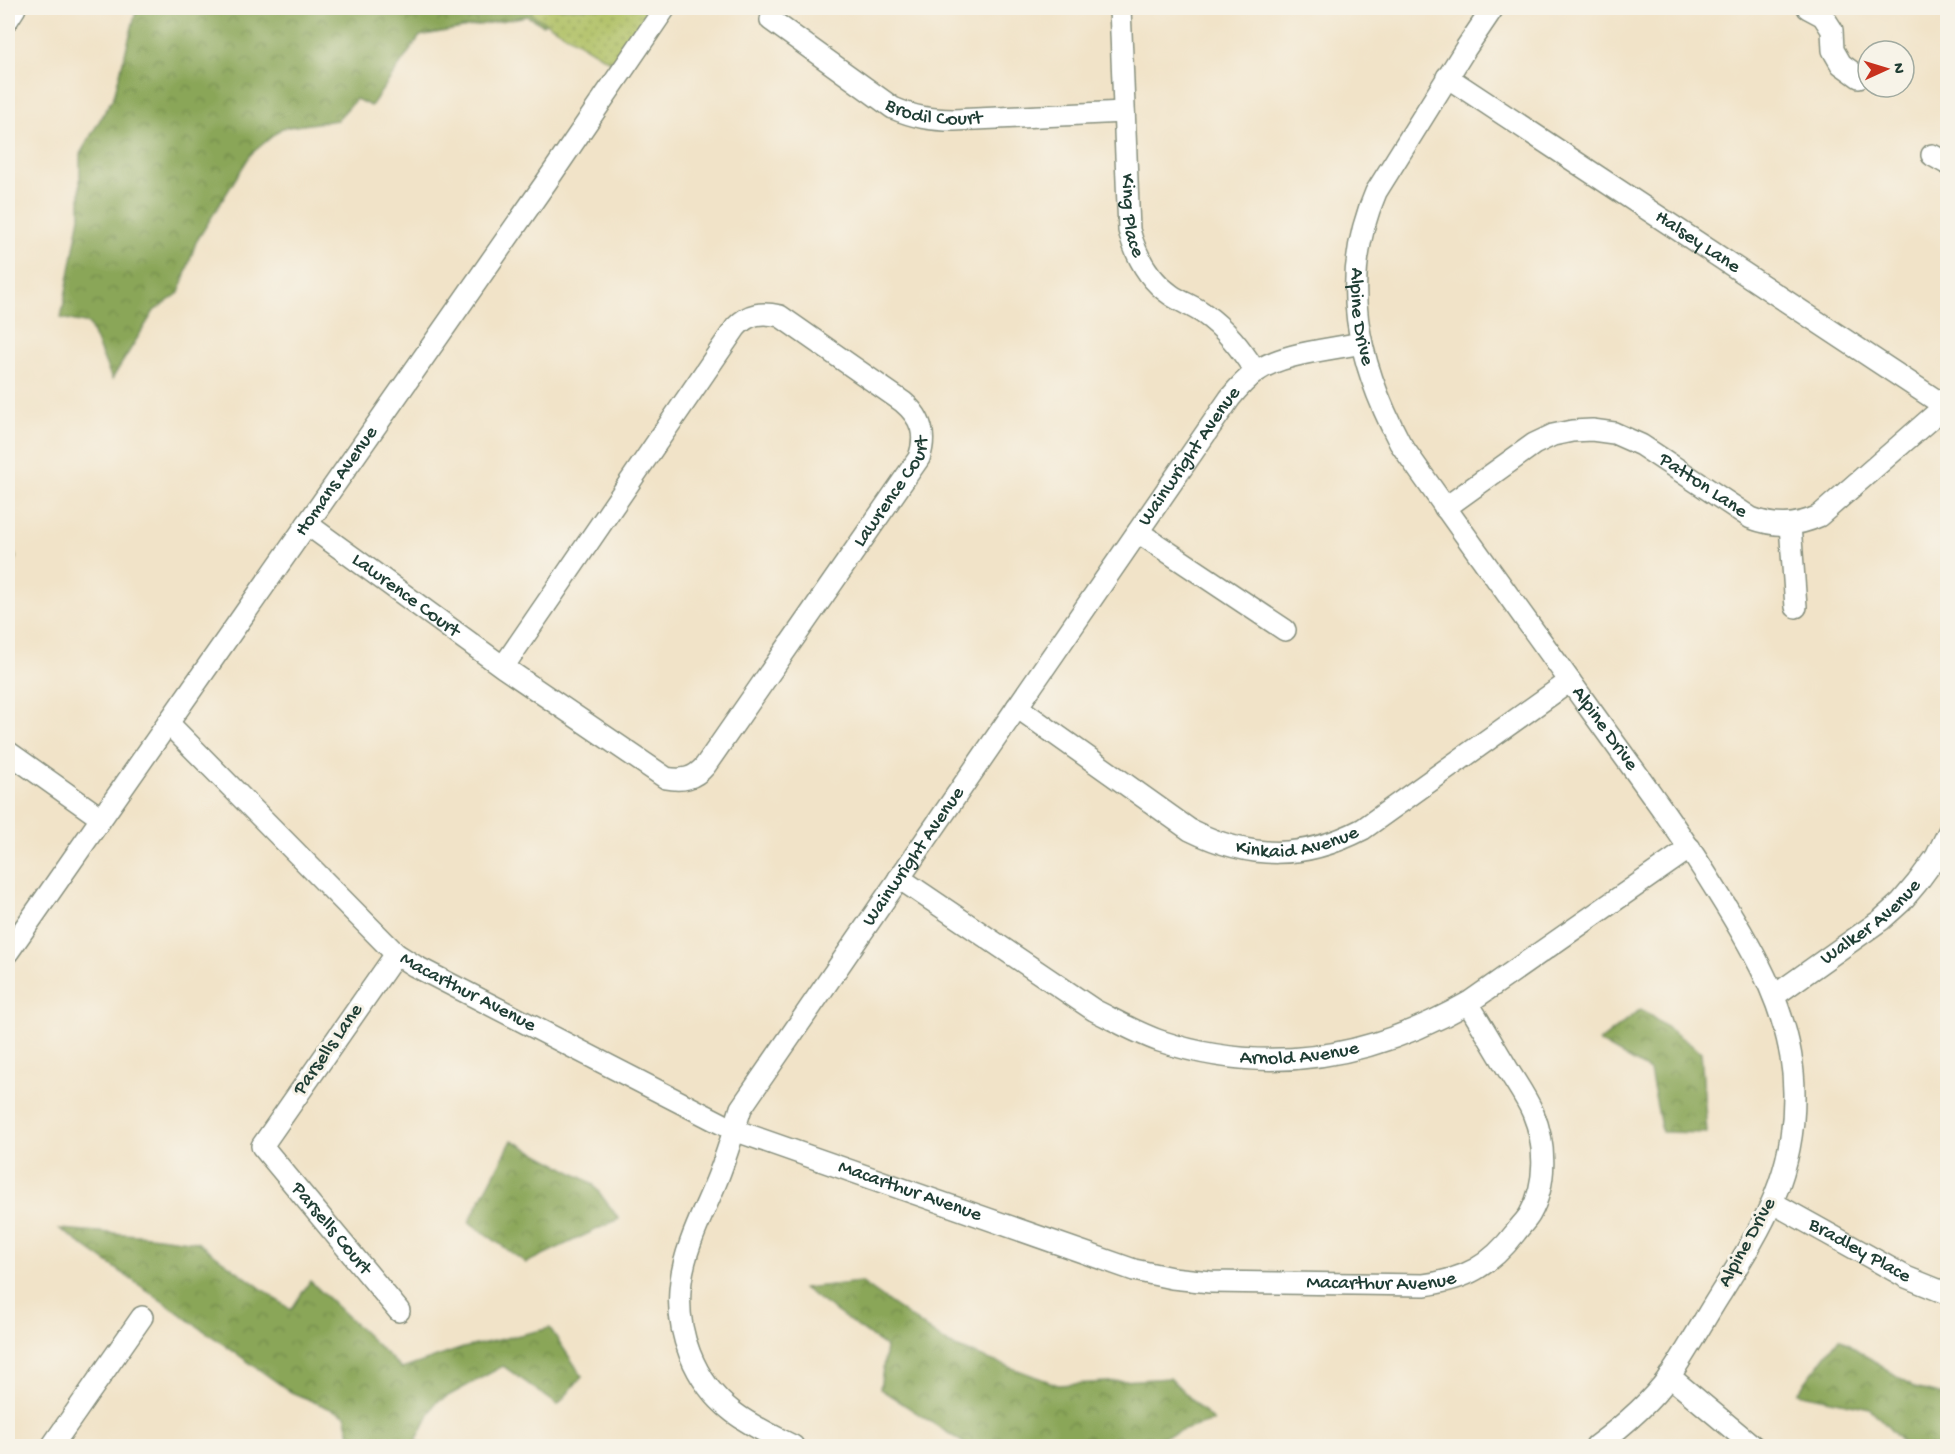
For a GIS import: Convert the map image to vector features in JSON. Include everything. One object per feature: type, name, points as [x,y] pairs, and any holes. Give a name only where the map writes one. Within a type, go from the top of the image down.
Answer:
[{"type":"street","points":[[8,19],[15,8]]},
{"type":"street","name":"Homans Avenue","points":[[8,952],[665,8]]},
{"type":"street","name":"King Place","points":[[1120,8],[1129,231],[1133,248],[1142,266],[1154,281],[1171,295],[1202,312],[1224,330],[1241,348],[1256,372]]},
{"type":"street","name":"Alpine Drive","points":[[1493,8],[1376,192],[1365,216],[1359,242],[1356,307],[1361,343],[1369,375],[1400,443],[1690,848],[1741,929],[1774,996],[1785,1026],[1792,1058],[1793,1123],[1787,1160],[1773,1203],[1758,1233],[1669,1376],[1624,1425],[1596,1446]]},
{"type":"street","points":[[1809,8],[1822,16],[1832,30],[1833,50],[1840,64],[1856,75]]},
{"type":"street","name":"Brodil Court","points":[[771,20],[893,108],[912,116],[933,120],[954,120],[1124,112]]},
{"type":"street","name":"Halsey Lane","points":[[1447,77],[1946,407]]},
{"type":"street","name":"Lawrence Court","points":[[307,524],[503,667],[666,778],[678,780],[690,778],[705,766],[919,458],[923,446],[920,421],[913,410],[903,402],[780,316],[767,313],[755,314],[743,320],[729,336],[503,667]]},
{"type":"street","name":"Wainwright Avenue","points":[[793,1446],[732,1412],[713,1393],[690,1354],[683,1333],[679,1309],[686,1257],[724,1162],[741,1108],[1241,384],[1256,372],[1284,359],[1361,343]]},
{"type":"street","name":"Patton Lane","points":[[1445,508],[1534,444],[1553,435],[1592,430],[1614,433],[1641,445],[1750,518],[1767,524],[1790,525],[1807,522],[1819,516],[1946,407]]},
{"type":"street","points":[[1790,525],[1796,607]]},
{"type":"street","points":[[1138,532],[1285,630]]},
{"type":"street","name":"Kinkaid Avenue","points":[[1017,707],[1190,830],[1214,842],[1239,849],[1265,853],[1291,852],[1317,848],[1363,829],[1570,681]]},
{"type":"street","name":"Macarthur Avenue","points":[[168,723],[396,954],[415,966],[734,1130],[1134,1270],[1172,1278],[1210,1282],[1424,1285],[1444,1282],[1465,1275],[1486,1264],[1503,1249],[1530,1214],[1538,1196],[1543,1151],[1540,1131],[1532,1111],[1468,1003]]},
{"type":"street","points":[[8,752],[101,818]]},
{"type":"street","name":"Walker Avenue","points":[[1774,996],[1881,920],[1901,902],[1936,857],[1947,833]]},
{"type":"street","name":"Arnold Avenue","points":[[899,878],[1094,1010],[1134,1030],[1159,1041],[1194,1051],[1265,1060],[1301,1059],[1371,1046],[1410,1033],[1468,1003],[1690,848]]},
{"type":"street","name":"Parsells Lane","points":[[262,1146],[396,954]]},
{"type":"street","name":"Parsells Court","points":[[262,1146],[399,1311]]},
{"type":"street","name":"Bradley Place","points":[[1773,1203],[1906,1277],[1947,1294]]},
{"type":"street","points":[[52,1446],[142,1317]]},
{"type":"street","points":[[1669,1376],[1752,1446]]},
{"type":"green space","points":[[137,8],[558,8],[543,25],[527,16],[420,36],[371,106],[356,99],[337,120],[282,128],[251,154],[196,242],[179,293],[154,311],[112,379],[89,324],[61,318],[80,217],[80,154],[114,96]]},
{"type":"green space","points":[[531,8],[660,8],[619,67],[533,15]]},
{"type":"green space","points":[[8,542],[16,558],[8,578]]},
{"type":"green space","points":[[1641,1009],[1701,1052],[1707,1133],[1662,1132],[1650,1071],[1599,1042]]},
{"type":"green space","points":[[512,1140],[592,1183],[619,1219],[526,1263],[469,1222]]},
{"type":"green space","points":[[60,1229],[197,1242],[291,1310],[310,1281],[402,1369],[463,1348],[550,1328],[582,1376],[558,1405],[503,1366],[435,1403],[416,1441],[426,1446],[353,1446],[345,1415],[291,1392]]},
{"type":"green space","points":[[861,1282],[950,1345],[1058,1385],[1170,1378],[1213,1421],[1133,1446],[968,1446],[880,1389],[886,1347],[803,1288]]},
{"type":"green space","points":[[1839,1338],[1915,1388],[1947,1396],[1947,1446],[1906,1446],[1870,1408],[1797,1393]]}]
